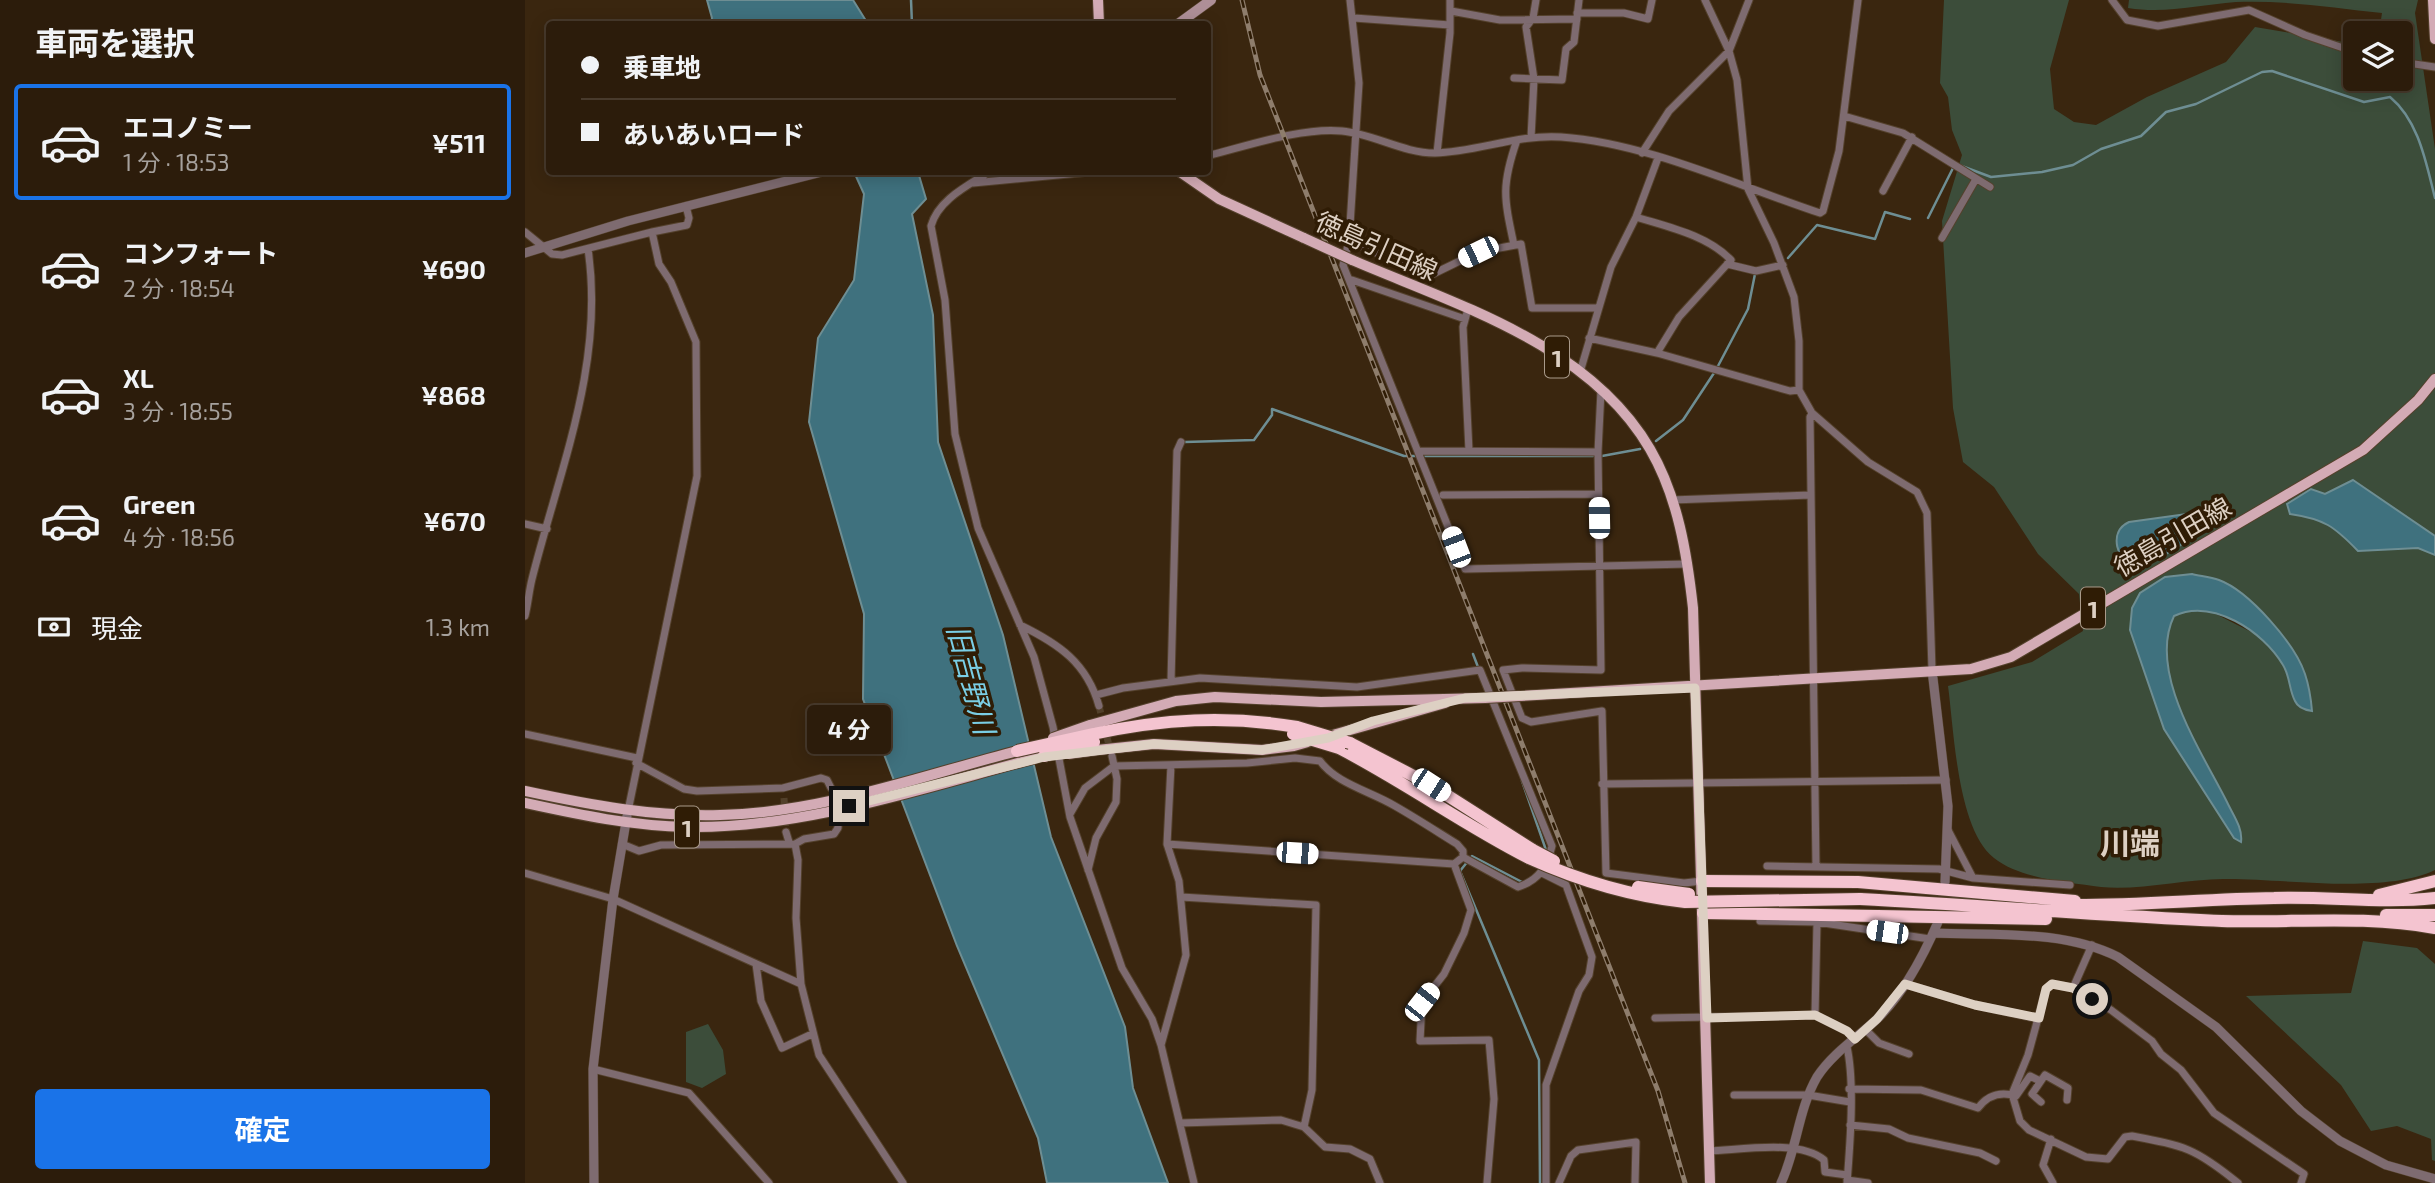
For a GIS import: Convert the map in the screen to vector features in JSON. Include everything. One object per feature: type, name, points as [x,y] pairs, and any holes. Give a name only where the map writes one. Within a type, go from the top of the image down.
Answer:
[{"type":"highway","points":[[1017,751],[1093,738],[1155,723],[1208,718],[1256,720],[1345,746],[1482,834],[1531,854],[1597,878],[1685,894],[1860,896],[2050,905],[2274,898],[2404,901],[2435,898]]},
{"type":"highway","points":[[1044,757],[1093,738]]},
{"type":"highway","points":[[1702,881],[1858,882],[2115,904]]},
{"type":"highway","points":[[2358,899],[2435,881]]},
{"type":"highway","points":[[1860,896],[2123,916],[2275,923],[2363,919],[2394,914],[2435,915]]},
{"type":"highway","points":[[1703,912],[1996,919],[2123,916]]},
{"type":"highway","points":[[2363,919],[2435,928]]},
{"type":"main road","points":[[1098,0],[1098,21]]},
{"type":"main road","points":[[1182,21],[1211,0]]},
{"type":"main road","points":[[2433,0],[2435,39]]},
{"type":"main road","name":"徳島引田線","points":[[1183,175],[1219,199],[1466,314],[1516,331],[1580,372],[1616,404],[1650,449],[1672,500],[1688,564],[1695,688]]},
{"type":"main road","name":"徳島引田線","points":[[1093,738],[1176,701],[1216,697],[1321,702],[1485,698],[1695,688],[1972,669],[2011,657],[2363,450],[2418,400],[2435,379]]},
{"type":"main road","points":[[1695,688],[1710,1183]]},
{"type":"main road","name":"徳島引田線","points":[[1093,738],[1262,750],[1328,738],[1373,721],[1465,698]]},
{"type":"main road","name":"1","points":[[525,791],[628,811],[723,815],[848,801],[1017,751]]},
{"type":"main road","name":"1","points":[[525,803],[626,823],[723,826],[762,823],[1044,757]]},
{"type":"street","points":[[1350,0],[1359,83],[1354,189],[1349,241],[1343,265],[1352,280],[1465,569],[1688,564]]},
{"type":"street","points":[[1437,153],[1450,25],[1450,0]]},
{"type":"street","points":[[1531,138],[1534,79],[1526,27],[1534,18],[1536,0]]},
{"type":"street","points":[[1514,78],[1562,80],[1566,49],[1574,42],[1579,0]]},
{"type":"street","points":[[1451,11],[1500,20],[1624,13],[1648,19],[1652,0]]},
{"type":"street","points":[[1705,0],[1729,51],[1738,92],[1748,189],[1783,265],[1797,314],[1799,390],[1812,413],[1868,461],[1917,492],[1924,501],[1927,513],[1932,670],[1946,780],[1948,830],[1945,882]]},
{"type":"street","points":[[1642,153],[1669,111],[1729,51],[1749,0]]},
{"type":"street","points":[[1211,155],[1324,130],[1355,134],[1420,152],[1437,153],[1517,139],[1592,141],[1658,158],[1820,213],[1823,211],[1844,116],[1858,0]]},
{"type":"street","points":[[2112,0],[2127,20],[2158,26],[2249,10],[2305,35],[2343,48]]},
{"type":"street","points":[[1354,18],[1450,25]]},
{"type":"street","points":[[2413,64],[2435,67]]},
{"type":"street","points":[[1844,116],[1912,138],[1954,167],[1990,187]]},
{"type":"street","points":[[1883,191],[1912,138]]},
{"type":"street","points":[[1514,245],[1506,207],[1505,176],[1517,139]]},
{"type":"street","points":[[1580,372],[1596,308],[1611,267],[1636,217],[1658,158]]},
{"type":"street","points":[[525,253],[628,221],[810,175]]},
{"type":"street","points":[[984,175],[962,188],[941,207],[932,221],[931,234],[945,300],[954,435],[978,528],[1034,657],[1053,727],[1070,814],[1088,872],[1122,968],[1152,1019],[1161,1045],[1194,1183]]},
{"type":"street","points":[[972,183],[1058,175]]},
{"type":"street","points":[[1942,238],[1976,179]]},
{"type":"street","points":[[525,232],[552,254],[562,255],[687,225],[689,205]]},
{"type":"street","points":[[1636,217],[1709,243],[1731,260],[1679,317],[1657,353]]},
{"type":"street","points":[[594,1183],[593,1069],[613,899],[637,761],[697,476],[696,342],[671,282],[659,264],[652,232]]},
{"type":"street","points":[[1349,241],[1429,276],[1478,252],[1521,244],[1532,308],[1596,308]]},
{"type":"street","points":[[525,616],[528,590],[572,442],[584,380],[593,283],[588,249]]},
{"type":"street","points":[[1727,264],[1756,271],[1783,265]]},
{"type":"street","points":[[1352,280],[1466,314],[1463,327],[1469,451]]},
{"type":"street","points":[[1589,338],[1657,353],[1790,391],[1799,390]]},
{"type":"street","points":[[1601,390],[1598,452],[1601,670],[1503,670],[1523,718],[1531,722],[1602,710],[1606,873],[1684,883],[1702,881]]},
{"type":"street","points":[[1812,413],[1809,417],[1809,495],[1816,866]]},
{"type":"street","points":[[1171,681],[1177,451],[1181,442]]},
{"type":"street","points":[[1420,454],[1469,451],[1598,452]]},
{"type":"street","points":[[1443,495],[1598,494]]},
{"type":"street","points":[[1672,500],[1809,495]]},
{"type":"street","points":[[525,524],[547,529]]},
{"type":"street","points":[[1019,625],[1050,640],[1075,659],[1084,669],[1099,706]]},
{"type":"street","points":[[1096,695],[1171,681],[1230,679],[1321,687],[1357,687],[1480,670],[1552,846],[1542,873],[1531,883],[1518,887],[1464,858]]},
{"type":"street","points":[[1321,687],[1321,702]]},
{"type":"street","points":[[525,734],[637,761],[684,789],[726,792],[783,788],[821,778],[827,780],[831,789]]},
{"type":"street","points":[[1320,761],[1326,751],[1328,738]]},
{"type":"street","points":[[1088,872],[1096,838],[1116,803],[1117,779],[1112,756]]},
{"type":"street","points":[[1070,814],[1085,788],[1114,766],[1296,758],[1320,761],[1331,776],[1384,800],[1457,844],[1463,851],[1464,858]]},
{"type":"street","points":[[1161,1045],[1186,956],[1179,881],[1167,844],[1171,765]]},
{"type":"street","points":[[1602,784],[1699,785],[1946,780]]},
{"type":"street","points":[[783,788],[784,798]]},
{"type":"street","points":[[622,844],[639,851],[661,845],[792,843],[834,834],[838,828],[838,818]]},
{"type":"street","points":[[1948,830],[1973,878]]},
{"type":"street","points":[[786,832],[798,860],[796,918],[801,984],[812,1034],[829,1072],[903,1183]]},
{"type":"street","points":[[1167,844],[1454,864],[1464,858]]},
{"type":"street","points":[[1454,864],[1471,910],[1464,933],[1444,974],[1422,1002],[1420,1041],[1489,1040],[1494,1099],[1487,1183]]},
{"type":"street","points":[[1767,866],[1947,871],[1973,878],[2070,885]]},
{"type":"street","points":[[525,873],[613,899],[801,984]]},
{"type":"street","points":[[1542,873],[1566,885],[1592,957],[1589,975],[1579,990],[1546,1085],[1546,1183]]},
{"type":"street","points":[[1181,897],[1316,905],[1312,1090],[1304,1127]]},
{"type":"street","points":[[1760,921],[1817,922],[1932,936],[2055,938],[2092,945],[2118,957],[2216,1027],[2301,1111],[2340,1141],[2386,1165],[2435,1180]]},
{"type":"street","points":[[1815,1015],[1817,922]]},
{"type":"street","points":[[1781,1183],[1794,1148],[1808,1095],[1827,1064],[1865,1029],[1905,984],[1938,922]]},
{"type":"street","points":[[2073,988],[2092,945]]},
{"type":"street","points":[[756,964],[761,1001],[782,1048],[812,1034]]},
{"type":"street","points":[[1905,984],[1975,1005],[2039,1018]]},
{"type":"street","points":[[2238,1183],[2208,1158],[2180,1145],[2125,1137],[2108,1160],[2086,1157],[2029,1130],[2019,1121],[2012,1094],[2039,1018],[2046,989],[2052,984],[2073,988],[2111,1010],[2152,1041],[2181,1070],[2214,1113],[2304,1174],[2301,1183]]},
{"type":"street","points":[[1655,1018],[1815,1015],[1847,1031],[1855,1039]]},
{"type":"street","points":[[1865,1029],[1879,1043],[1909,1054]]},
{"type":"street","points":[[1847,1047],[1851,1071],[1847,1179]]},
{"type":"street","points":[[593,1069],[689,1093],[769,1183]]},
{"type":"street","points":[[2041,1102],[2032,1094],[2045,1075],[2068,1088],[2067,1100]]},
{"type":"street","points":[[1849,1089],[1921,1090],[1978,1108],[1985,1099],[1995,1094],[2016,1096],[2030,1076],[2041,1081]]},
{"type":"street","points":[[1734,1095],[1808,1095],[1850,1102]]},
{"type":"street","points":[[1180,1123],[1281,1120],[1304,1127],[1325,1147],[1350,1149],[1370,1159],[1380,1183]]},
{"type":"street","points":[[1850,1125],[1889,1129],[1908,1138],[1980,1153],[1996,1161]]},
{"type":"street","points":[[2051,1139],[2043,1165],[2053,1183]]},
{"type":"street","points":[[1559,1183],[1571,1156],[1578,1150],[1636,1142],[1635,1183]]},
{"type":"street","points":[[1709,1151],[1794,1148],[1819,1156],[1823,1160],[1825,1172],[1868,1183]]},
{"type":"green space","points":[[1944,0],[2069,0],[2050,69],[2054,109],[2074,122],[2096,125],[2147,97],[2226,62],[2255,27],[2343,42],[2343,91],[2413,91],[2413,21],[2381,21],[2382,13],[2273,2],[2236,2],[2169,10],[2142,10],[2128,8],[2129,0],[2418,0],[2415,13],[2435,149],[2435,536],[2353,480],[2290,514],[2312,518],[2328,525],[2358,551],[2418,548],[2435,555],[2435,870],[2413,878],[2361,884],[2223,879],[2115,888],[2045,878],[2017,871],[1994,858],[1982,844],[1972,825],[1959,778],[1948,686],[2032,662],[2083,631],[2079,594],[2038,554],[1994,487],[1963,462],[1953,408],[1942,221],[1962,155],[1952,130],[1948,97],[1940,83]],"holes":[[[2201,512],[2205,525],[2177,547],[2130,522]],[[2219,580],[2311,698],[2295,702],[2286,668],[2261,637],[2208,610],[2190,608],[2174,616],[2167,643],[2168,671],[2176,700],[2189,729],[2233,813],[2242,838],[2234,838],[2164,729],[2130,630]]]},
{"type":"green space","points":[[2363,941],[2417,948],[2435,964],[2435,1161],[2432,1160],[2431,1139],[2397,1126],[2371,1131],[2341,1085],[2246,996],[2351,993]]},
{"type":"green space","points":[[708,1024],[723,1050],[726,1074],[702,1088],[686,1082],[686,1032]]},
{"type":"water","points":[[707,0],[853,0],[866,21],[712,21]]},
{"type":"water","name":"旧吉野川","points":[[855,175],[919,175],[926,199],[912,214],[933,315],[938,442],[1003,635],[1051,837],[1125,1027],[1133,1088],[1168,1183],[1047,1183],[1038,1138],[957,946],[863,699],[864,614],[809,422],[818,338],[854,280],[864,194]]},
{"type":"water","points":[[2353,480],[2435,536],[2435,555],[2418,548],[2358,551],[2328,525],[2312,518],[2290,514],[2287,504],[2311,489],[2325,494]]},
{"type":"water","points":[[2201,512],[2209,516],[2204,524],[2197,533],[2176,548],[2134,571],[2123,561],[2117,546],[2118,532],[2129,522]]},
{"type":"water","points":[[2192,574],[2219,580],[2231,586],[2257,607],[2292,648],[2305,674],[2310,692],[2312,711],[2296,703],[2285,669],[2274,652],[2263,640],[2235,621],[2204,611],[2174,616],[2167,638],[2167,662],[2172,686],[2192,736],[2237,822],[2241,842],[2234,838],[2164,729],[2130,630],[2132,608],[2140,593],[2165,577]]},
{"type":"waterway","points":[[911,0],[912,21]]},
{"type":"waterway","points":[[1959,165],[1991,177],[2042,172],[2073,165],[2101,149],[2141,136],[2166,112],[2196,104],[2262,72],[2272,71],[2364,102],[2390,97],[2415,130],[2435,198]]},
{"type":"waterway","points":[[1928,218],[1954,166]]},
{"type":"waterway","points":[[1788,258],[1817,225],[1875,239],[1885,212],[1910,219]]},
{"type":"waterway","points":[[1718,366],[1748,309],[1755,274]]},
{"type":"waterway","points":[[1656,441],[1683,420],[1714,373]]},
{"type":"waterway","points":[[1185,442],[1254,440],[1272,415],[1272,409],[1404,456],[1593,456]]},
{"type":"waterway","points":[[1602,456],[1640,449]]},
{"type":"waterway","points":[[1473,654],[1478,667]]},
{"type":"waterway","points":[[1522,781],[1546,850]]},
{"type":"waterway","points":[[1522,882],[1472,856],[1460,871],[1539,1060],[1540,1183]]},
{"type":"tunnel","points":[[1099,706],[1111,753]]},
{"type":"tunnel","points":[[784,798],[786,832]]},
{"type":"railway","points":[[1242,0],[1260,75],[1658,1091],[1685,1183]]},
{"type":"district","name":"川端","points":[[2130,842]]},
{"type":"route","points":[[849,806],[1044,757],[1154,744],[1262,750],[1294,746],[1328,738],[1373,721],[1465,698],[1695,688],[1707,1018],[1804,1018],[1815,1015],[1847,1031],[1855,1039],[1877,1019],[1905,984],[1975,1005],[2039,1018],[2046,989],[2052,984],[2073,988],[2092,999]]}]
